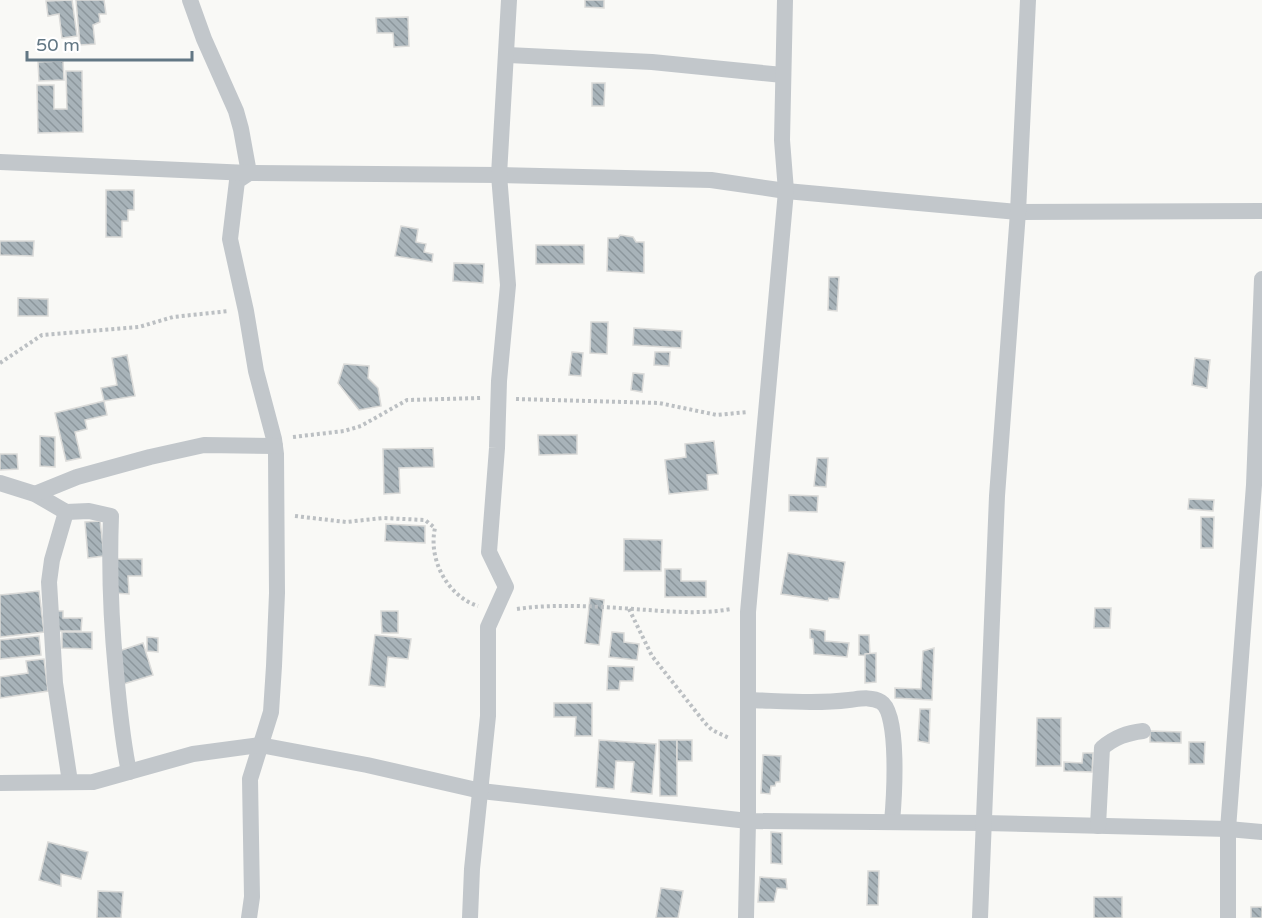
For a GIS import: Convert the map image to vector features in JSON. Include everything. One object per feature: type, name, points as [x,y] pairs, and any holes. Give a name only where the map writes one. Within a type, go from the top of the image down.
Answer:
[{"type":"street","points":[[190,0],[204,39],[236,111],[249,173]]},
{"type":"street","points":[[470,918],[472,869],[488,716],[488,627],[506,587],[489,552],[497,448],[499,381],[508,285],[498,175],[510,0]]},
{"type":"street","points":[[746,918],[748,612],[786,190],[782,140],[785,0]]},
{"type":"street","points":[[980,918],[997,496],[1018,212],[1028,0]]},
{"type":"street","points":[[506,55],[652,62],[783,75]]},
{"type":"street","points":[[0,162],[249,173],[711,180],[786,190],[1018,212],[1262,211]]},
{"type":"street","points":[[249,173],[237,181],[230,239],[256,370],[274,446],[277,593],[271,712],[250,778],[252,897],[249,918]]},
{"type":"street","points":[[1228,918],[1228,829],[1254,485],[1262,279]]},
{"type":"street","points":[[35,494],[77,477],[204,445],[274,446]]},
{"type":"street","points":[[0,483],[35,494],[66,512],[89,511],[111,516],[111,616],[118,710],[129,772]]},
{"type":"street","points":[[66,512],[51,560],[49,582],[55,683],[70,782]]},
{"type":"street","points":[[748,700],[832,702],[864,698],[882,702],[887,708],[891,722],[895,783],[892,822]]},
{"type":"street","points":[[1098,826],[1102,748],[1122,735],[1143,731]]},
{"type":"street","points":[[0,783],[93,782],[193,754],[260,745],[367,765],[481,791],[748,821],[984,823],[1228,829],[1262,832]]},
{"type":"path","points":[[0,363],[42,335],[139,327],[173,317],[246,311]]},
{"type":"path","points":[[628,608],[651,656],[705,723],[725,737],[748,741]]},
{"type":"building","points":[[72,0],[77,36],[62,38],[59,14],[48,16],[46,1]]},
{"type":"building","points":[[76,0],[104,0],[106,14],[99,14],[100,22],[93,25],[95,44],[80,45]]},
{"type":"building","points":[[585,0],[604,0],[604,8],[585,7]]},
{"type":"building","points":[[408,17],[409,46],[394,47],[393,33],[377,33],[376,18]]},
{"type":"building","points":[[63,61],[64,80],[39,81],[38,62]]},
{"type":"building","points":[[66,71],[82,71],[83,132],[38,133],[37,85],[54,85],[54,109],[67,109]]},
{"type":"building","points":[[592,83],[605,83],[604,106],[592,106]]},
{"type":"building","points":[[106,190],[134,190],[134,210],[128,210],[128,221],[122,221],[122,237],[106,237]]},
{"type":"building","points":[[401,226],[418,229],[416,242],[426,244],[424,252],[433,254],[432,262],[395,256]]},
{"type":"building","points":[[620,235],[633,237],[636,242],[644,242],[644,273],[607,271],[608,238],[618,238]]},
{"type":"building","points":[[0,241],[34,241],[33,256],[0,255]]},
{"type":"building","points":[[536,245],[584,245],[584,264],[536,264]]},
{"type":"building","points":[[454,263],[484,264],[483,283],[453,281]]},
{"type":"building","points":[[829,277],[839,277],[837,311],[828,310]]},
{"type":"building","points":[[18,298],[48,299],[48,316],[18,316]]},
{"type":"building","points":[[591,322],[608,322],[607,354],[590,353]]},
{"type":"building","points":[[634,328],[682,331],[681,348],[633,345]]},
{"type":"building","points":[[572,352],[583,353],[581,376],[569,375]]},
{"type":"building","points":[[655,352],[670,352],[669,366],[654,365]]},
{"type":"building","points":[[127,355],[135,396],[104,401],[101,388],[117,385],[112,358]]},
{"type":"building","points":[[1195,358],[1210,360],[1207,388],[1192,385]]},
{"type":"building","points":[[344,364],[369,366],[368,378],[378,388],[381,406],[359,410],[338,383]]},
{"type":"building","points":[[633,373],[644,374],[642,392],[631,390]]},
{"type":"building","points":[[104,401],[107,415],[85,420],[87,429],[75,432],[81,458],[66,461],[55,413]]},
{"type":"building","points":[[538,435],[577,435],[577,454],[539,455]]},
{"type":"building","points":[[40,436],[55,437],[55,467],[40,466]]},
{"type":"building","points":[[714,441],[718,474],[707,475],[708,490],[669,494],[665,460],[686,457],[685,444]]},
{"type":"building","points":[[433,448],[434,467],[399,468],[400,493],[384,494],[383,449]]},
{"type":"building","points":[[0,454],[17,454],[18,469],[0,470]]},
{"type":"building","points":[[817,458],[828,458],[826,487],[814,486]]},
{"type":"building","points":[[789,495],[818,496],[817,512],[789,511]]},
{"type":"building","points":[[1189,499],[1214,500],[1213,511],[1188,509]]},
{"type":"building","points":[[1201,517],[1214,517],[1213,548],[1201,548]]},
{"type":"building","points":[[100,521],[104,556],[88,558],[85,522]]},
{"type":"building","points":[[386,524],[425,526],[425,543],[385,541]]},
{"type":"building","points":[[624,539],[662,540],[661,571],[624,571]]},
{"type":"building","points":[[788,553],[845,562],[839,599],[829,598],[828,601],[781,594]]},
{"type":"building","points":[[115,559],[142,559],[142,576],[128,576],[129,594],[114,593]]},
{"type":"building","points":[[665,569],[681,569],[681,581],[706,581],[706,597],[665,597]]},
{"type":"building","points":[[39,591],[44,632],[0,637],[0,595]]},
{"type":"building","points":[[590,598],[604,600],[599,645],[585,643]]},
{"type":"building","points":[[1095,608],[1111,608],[1110,628],[1094,628]]},
{"type":"building","points":[[55,611],[63,611],[63,618],[82,618],[81,631],[54,631]]},
{"type":"building","points":[[381,611],[398,611],[398,633],[382,633]]},
{"type":"building","points":[[810,629],[825,631],[825,641],[849,643],[847,657],[814,654]]},
{"type":"building","points":[[62,632],[92,632],[92,649],[62,648]]},
{"type":"building","points":[[612,632],[624,633],[624,642],[639,644],[637,660],[609,657]]},
{"type":"building","points":[[375,635],[411,639],[408,659],[388,657],[385,687],[369,685]]},
{"type":"building","points":[[859,635],[869,635],[870,656],[859,655]]},
{"type":"building","points":[[39,636],[41,655],[0,659],[0,640]]},
{"type":"building","points":[[147,637],[158,638],[158,652],[147,651]]},
{"type":"building","points":[[143,643],[153,675],[120,685],[110,654]]},
{"type":"building","points":[[934,648],[932,700],[895,698],[895,688],[921,689],[923,651]]},
{"type":"building","points":[[876,653],[876,682],[865,683],[865,654]]},
{"type":"building","points":[[44,659],[48,691],[0,698],[0,677],[28,673],[26,661]]},
{"type":"building","points":[[608,666],[634,667],[633,681],[620,681],[619,690],[607,690]]},
{"type":"building","points":[[554,703],[592,703],[592,736],[575,736],[576,717],[554,717]]},
{"type":"building","points":[[920,709],[930,709],[929,743],[918,741]]},
{"type":"building","points":[[1037,718],[1061,718],[1061,766],[1036,766]]},
{"type":"building","points":[[1150,731],[1181,732],[1181,743],[1150,742]]},
{"type":"building","points":[[599,740],[656,744],[652,794],[631,792],[634,762],[616,761],[614,789],[596,787]]},
{"type":"building","points":[[659,740],[677,740],[677,796],[660,796]]},
{"type":"building","points":[[677,740],[692,740],[692,761],[677,761]]},
{"type":"building","points":[[1189,742],[1205,742],[1204,764],[1189,764]]},
{"type":"building","points":[[1083,753],[1093,753],[1092,772],[1064,771],[1064,762],[1082,763]]},
{"type":"building","points":[[763,755],[781,756],[780,782],[771,786],[770,794],[761,793]]},
{"type":"building","points":[[771,832],[782,833],[782,864],[771,863]]},
{"type":"building","points":[[48,842],[88,852],[81,879],[61,874],[61,886],[39,880]]},
{"type":"building","points":[[868,871],[879,871],[878,905],[867,905]]},
{"type":"building","points":[[760,877],[786,879],[787,889],[777,888],[774,902],[758,902]]},
{"type":"building","points":[[661,888],[683,891],[678,918],[656,918]]},
{"type":"building","points":[[98,891],[123,892],[121,918],[97,918]]},
{"type":"building","points":[[1094,897],[1122,897],[1122,918],[1094,918]]},
{"type":"building","points":[[1251,907],[1262,907],[1262,918],[1251,918]]}]
